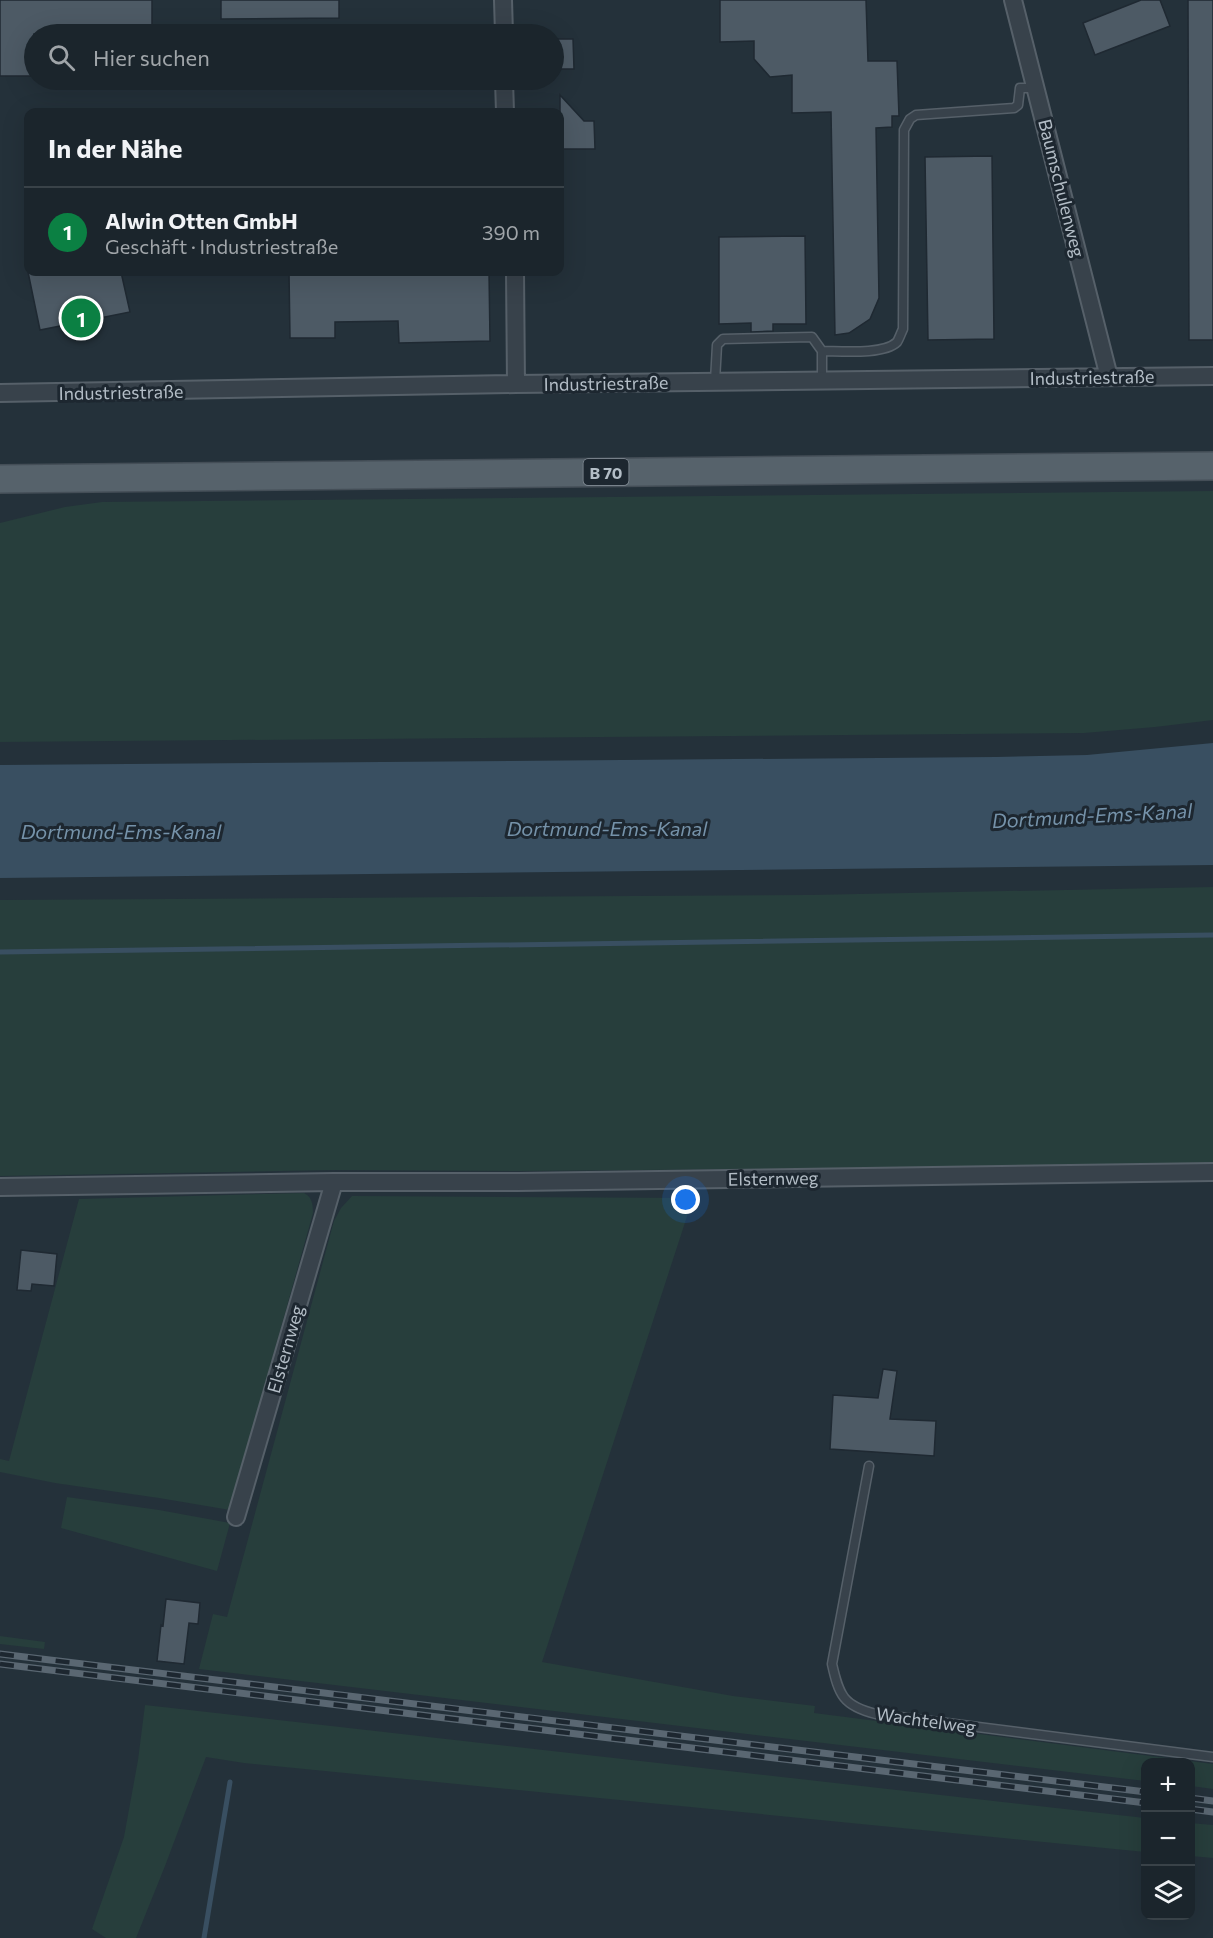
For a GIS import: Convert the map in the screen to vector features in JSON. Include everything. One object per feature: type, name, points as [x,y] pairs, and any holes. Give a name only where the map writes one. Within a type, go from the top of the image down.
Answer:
[{"type":"main road","name":"B 70","points":[[0,479],[1213,466]]},
{"type":"street","points":[[503,0],[504,24]]},
{"type":"street","name":"Baumschulenweg","points":[[1013,0],[1109,377]]},
{"type":"street","points":[[504,90],[505,108]]},
{"type":"street","points":[[515,276],[516,384]]},
{"type":"street","name":"Industriestraße","points":[[0,393],[715,381],[1213,376]]},
{"type":"street","name":"Elsternweg","points":[[0,1187],[1213,1172]]},
{"type":"street","name":"Elsternweg","points":[[236,1517],[334,1182]]},
{"type":"lane","points":[[822,351],[863,351],[886,348],[897,341],[903,329],[904,130],[910,119],[916,115],[1014,108],[1018,105],[1020,88],[1036,88]]},
{"type":"lane","points":[[715,381],[717,345],[723,339],[812,336],[822,351],[822,380]]},
{"type":"lane","name":"Wachtelweg","points":[[869,1466],[832,1664],[837,1686],[846,1702],[858,1710],[876,1714],[1213,1757]]},
{"type":"green space","points":[[1213,491],[1213,720],[1084,733],[0,742],[0,523],[65,507],[102,502]]},
{"type":"green space","points":[[1213,887],[1213,1165],[522,1171],[334,1170],[0,1176],[0,900],[810,895]]},
{"type":"green space","points":[[304,1193],[312,1201],[313,1213],[230,1510],[55,1483],[0,1472],[0,1459],[9,1461],[79,1199]]},
{"type":"green space","points":[[352,1196],[693,1198],[542,1662],[733,1696],[815,1706],[814,1713],[1166,1758],[1141,1758],[1141,1781],[199,1669],[213,1614],[227,1617],[334,1221],[341,1208]]},
{"type":"green space","points":[[67,1497],[230,1523],[217,1571],[61,1528]]},
{"type":"green space","points":[[0,1636],[45,1642],[44,1649],[0,1644]]},
{"type":"green space","points":[[145,1705],[1141,1818],[1141,1852],[244,1763],[206,1757],[136,1938],[106,1938],[92,1929],[124,1837]]},
{"type":"green space","points":[[1195,1762],[1213,1764],[1213,1789],[1195,1787]]},
{"type":"green space","points":[[1195,1823],[1213,1825],[1213,1858],[1195,1856]]},
{"type":"water","name":"Dortmund-Ems-Kanal","points":[[1213,743],[1213,865],[0,878],[0,765],[996,757],[1087,755]]},
{"type":"building","points":[[0,0],[152,0],[152,24],[24,24],[24,76],[0,76]]},
{"type":"building","points":[[221,0],[339,0],[339,18],[221,19]]},
{"type":"building","points":[[720,0],[866,0],[868,61],[897,61],[899,116],[892,116],[892,127],[876,128],[879,298],[870,319],[849,333],[835,335],[831,112],[792,113],[792,75],[770,77],[754,59],[754,41],[720,42]]},
{"type":"building","points":[[1141,0],[1160,0],[1170,26],[1095,55],[1083,23]]},
{"type":"building","points":[[1188,0],[1213,0],[1213,340],[1189,340]]},
{"type":"building","points":[[564,39],[573,39],[574,69],[564,69]]},
{"type":"building","points":[[560,95],[584,121],[594,121],[595,149],[564,149],[564,108],[560,108]]},
{"type":"building","points":[[992,156],[994,339],[928,340],[925,157]]},
{"type":"building","points":[[805,236],[806,324],[773,324],[773,331],[751,332],[751,323],[719,324],[719,237]]},
{"type":"building","points":[[29,276],[122,276],[130,312],[40,330]]},
{"type":"building","points":[[289,276],[489,276],[490,341],[399,343],[398,321],[335,322],[335,338],[290,338]]},
{"type":"building","points":[[21,1250],[57,1254],[54,1286],[32,1284],[31,1291],[17,1290]]},
{"type":"building","points":[[883,1369],[897,1371],[890,1419],[936,1421],[934,1456],[830,1449],[833,1395],[878,1398]]},
{"type":"building","points":[[166,1599],[200,1603],[198,1624],[189,1623],[184,1664],[157,1661]]},
{"type":"waterway","points":[[0,952],[1213,935]]},
{"type":"waterway","points":[[204,1938],[230,1782]]},
{"type":"railway","points":[[0,1654],[1141,1791]]},
{"type":"railway","points":[[0,1664],[1141,1802]]},
{"type":"railway","points":[[1195,1799],[1213,1801]]},
{"type":"railway","points":[[1195,1810],[1213,1812]]},
{"type":"place","name":"Alwin Otten GmbH","points":[[81,318]]}]
